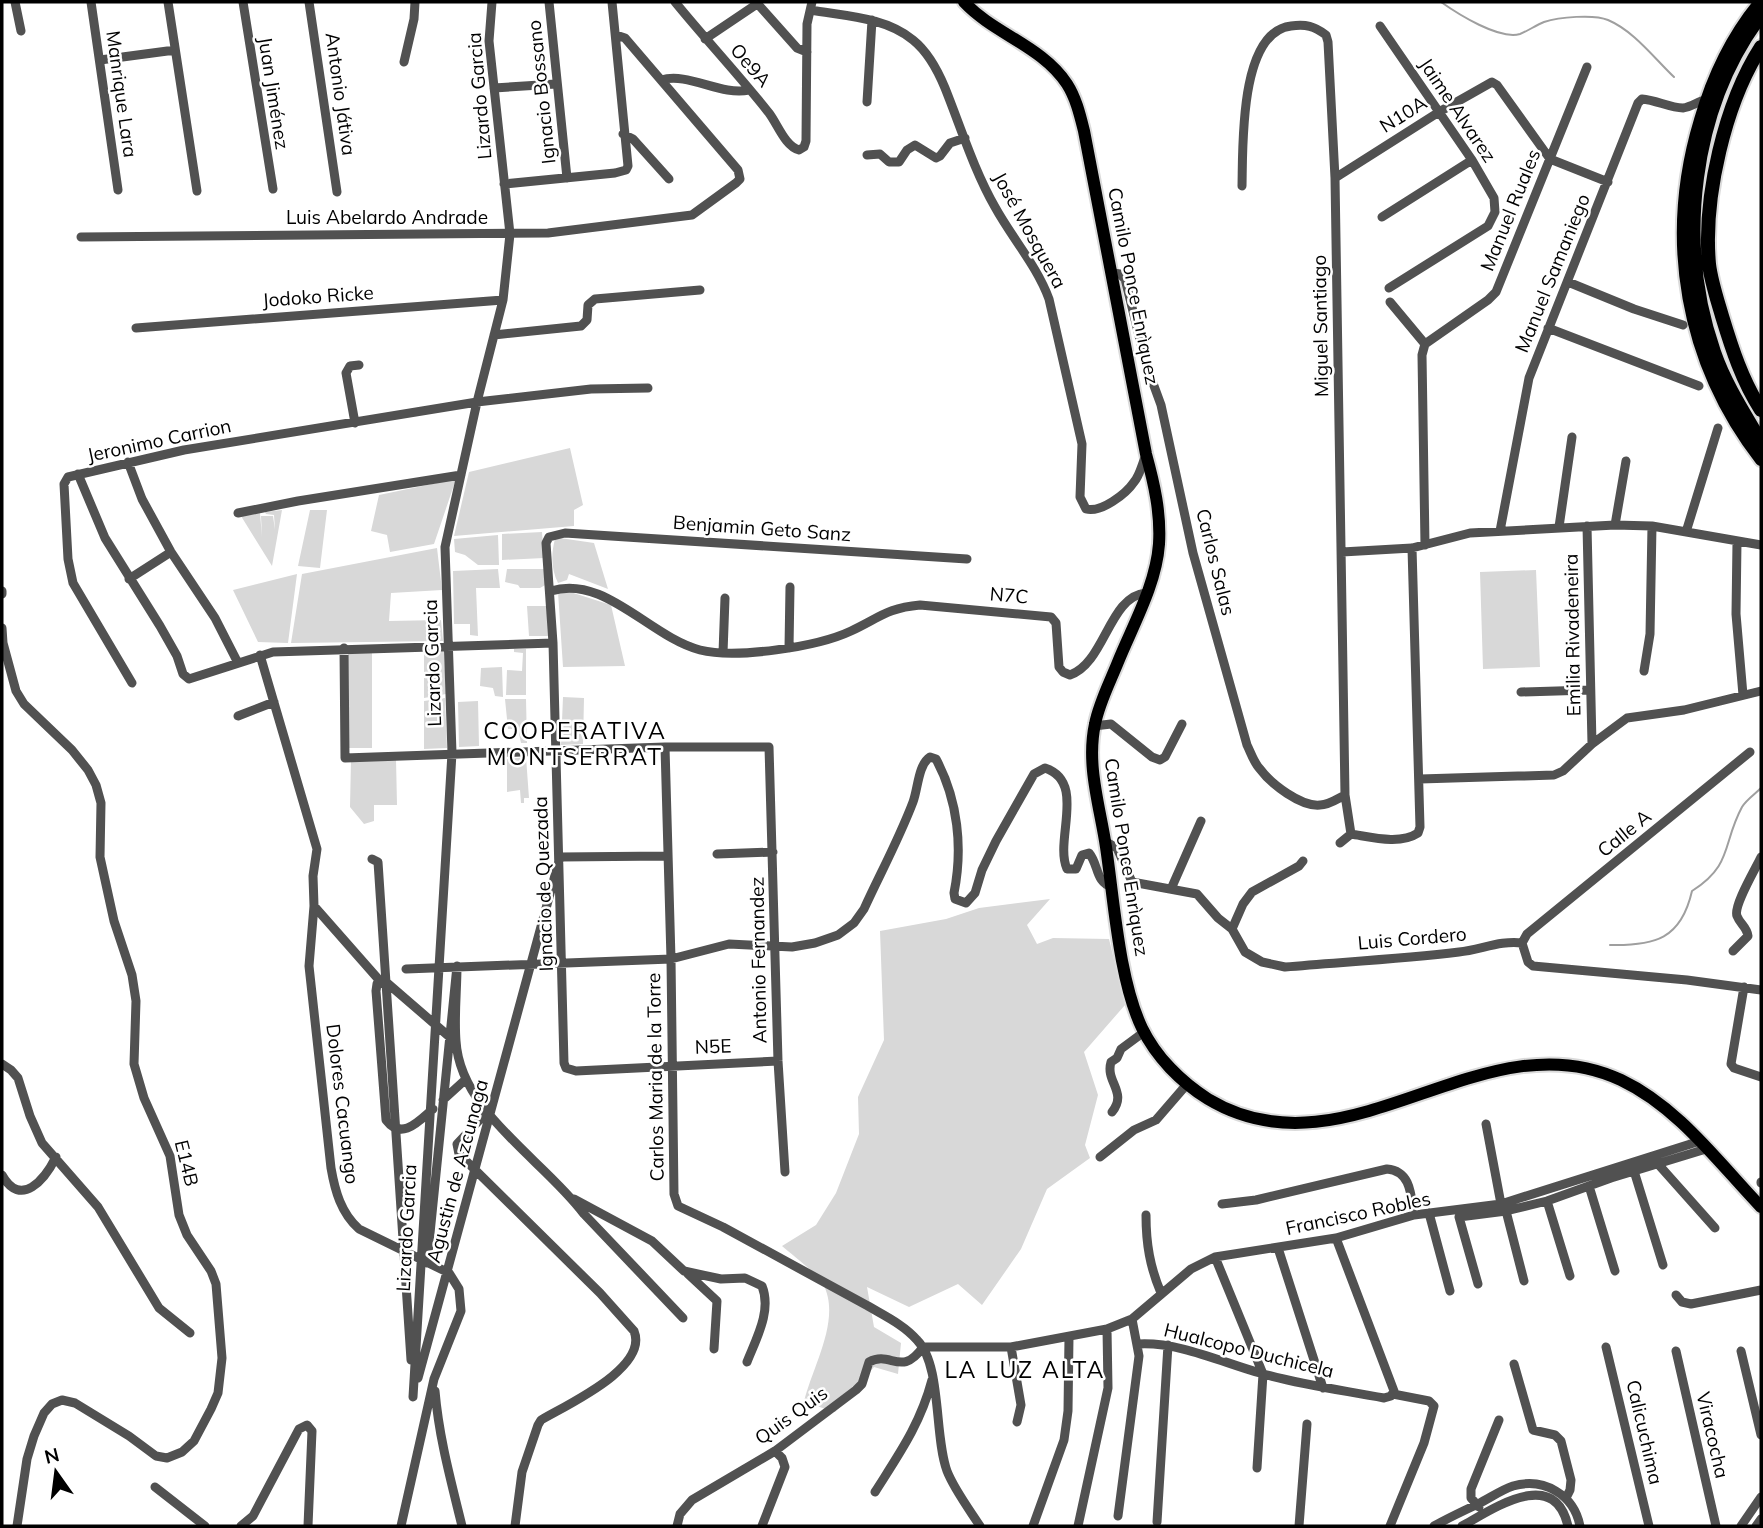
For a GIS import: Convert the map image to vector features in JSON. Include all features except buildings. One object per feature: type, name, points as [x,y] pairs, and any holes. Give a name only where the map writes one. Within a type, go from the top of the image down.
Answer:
[{"type":"highway","points":[[1761,15],[1744,40],[1720,88],[1712,113],[1698,174],[1693,237],[1696,271],[1714,351],[1732,394],[1761,442]]},
{"type":"highway","points":[[1761,47],[1738,93],[1722,139],[1711,202],[1709,264],[1715,294],[1736,363],[1761,410]]},
{"type":"main road","name":"Camilo Ponce Enrìquez","points":[[964,2],[975,13],[1050,64],[1073,95],[1084,131],[1155,489],[1159,525],[1157,560],[1094,726],[1092,760],[1128,984],[1144,1032],[1176,1075],[1208,1098],[1254,1119],[1269,1122],[1301,1124],[1357,1114],[1510,1067],[1533,1063],[1588,1067],[1642,1091],[1676,1116],[1761,1207]]},
{"type":"main road","points":[[1760,2],[1721,62],[1706,100],[1689,157],[1683,200],[1684,270],[1695,329],[1716,386],[1761,460]]},
{"type":"street","points":[[15,2],[21,32]]},
{"type":"street","name":"Manrique Lara","points":[[91,2],[118,190]]},
{"type":"street","points":[[168,2],[197,191]]},
{"type":"street","name":"Juan Jiménez","points":[[243,2],[273,189]]},
{"type":"street","name":"Antonio Játiva","points":[[309,2],[337,192]]},
{"type":"street","points":[[404,62],[415,2]]},
{"type":"street","name":"Lizardo Garcia","points":[[414,1397],[452,753],[445,547],[502,300],[510,234],[489,41],[492,2]]},
{"type":"street","name":"Ignacio Bossano","points":[[549,2],[567,178]]},
{"type":"street","points":[[504,184],[626,170],[628,166],[612,2]]},
{"type":"street","name":"Oe9A","points":[[675,2],[770,114],[789,144],[799,150],[804,147],[806,141],[807,52]]},
{"type":"street","points":[[705,39],[757,3],[797,48],[807,52],[807,24],[811,6]]},
{"type":"street","name":"José Mosquera","points":[[811,6],[872,20],[913,39],[929,57],[942,80],[995,208],[1039,277],[1049,299],[1082,444],[1080,497],[1086,509],[1092,511],[1103,507],[1132,485],[1146,454]]},
{"type":"street","points":[[867,102],[872,20]]},
{"type":"street","name":"Miguel Santiago","points":[[1242,186],[1244,108],[1257,60],[1266,39],[1285,26],[1305,24],[1326,35],[1328,42],[1335,178],[1345,795],[1351,834]]},
{"type":"street","name":"Jaime Alvarez","points":[[1380,26],[1472,160],[1494,198],[1495,212],[1488,226],[1389,288]]},
{"type":"street","points":[[616,35],[625,38],[661,80],[674,78],[736,91],[749,90]]},
{"type":"street","points":[[100,60],[175,50]]},
{"type":"street","name":"Manuel Ruales","points":[[1425,344],[1496,292],[1587,67]]},
{"type":"street","name":"Luis Abelardo Andrade","points":[[82,237],[548,233],[692,215],[736,183],[740,174],[661,80]]},
{"type":"street","name":"N10A","points":[[1335,178],[1492,82],[1497,85],[1550,159]]},
{"type":"street","points":[[494,88],[556,84]]},
{"type":"street","name":"Manuel Samaniego","points":[[1500,531],[1529,378],[1638,103],[1642,99],[1680,108],[1706,100]]},
{"type":"street","points":[[623,134],[633,139],[668,179]]},
{"type":"street","points":[[867,155],[880,154],[889,162],[899,162],[906,150],[915,145],[936,158],[950,143],[965,138]]},
{"type":"street","points":[[1550,159],[1608,182]]},
{"type":"street","points":[[1382,217],[1472,160]]},
{"type":"street","name":"Carlos Salas","points":[[1113,273],[1120,274],[1125,279],[1146,363],[1161,405],[1194,552],[1247,745],[1259,768],[1279,788],[1309,804],[1331,803],[1345,795]]},
{"type":"street","points":[[1568,282],[1682,325]]},
{"type":"street","points":[[494,335],[581,326],[587,320],[588,305],[595,299],[700,290]]},
{"type":"street","name":"Jodoko Ricke","points":[[136,328],[502,300]]},
{"type":"street","points":[[1391,302],[1425,344],[1422,355],[1425,545]]},
{"type":"street","points":[[1548,328],[1699,386]]},
{"type":"street","points":[[355,423],[346,373],[350,366],[359,365]]},
{"type":"street","name":"Jeronimo Carrion","points":[[132,684],[73,583],[68,559],[64,484],[68,477],[184,450],[477,402],[592,389],[648,388]]},
{"type":"street","points":[[1686,532],[1718,428]]},
{"type":"street","points":[[1559,527],[1572,437]]},
{"type":"street","points":[[1615,525],[1626,461]]},
{"type":"street","points":[[128,462],[142,499],[171,552],[215,618],[238,663]]},
{"type":"street","points":[[78,474],[105,538],[166,635],[185,676],[195,678],[273,652],[554,643]]},
{"type":"street","points":[[238,513],[461,475]]},
{"type":"street","points":[[1342,552],[1412,548],[1470,534],[1500,531],[1615,525],[1652,526],[1761,545]]},
{"type":"street","name":"Emilia Rivadeneira","points":[[1587,526],[1592,744]]},
{"type":"street","points":[[1643,671],[1650,634],[1652,526]]},
{"type":"street","name":"Benjamin Geto Sanz","points":[[555,534],[967,559]]},
{"type":"street","name":"Ignacio de Quezada","points":[[555,534],[549,537],[546,543],[554,643],[566,1068]]},
{"type":"street","points":[[1737,542],[1736,614],[1743,695]]},
{"type":"street","points":[[1340,843],[1351,834],[1383,839],[1413,837],[1418,833],[1420,779],[1412,548]]},
{"type":"street","points":[[129,579],[171,552]]},
{"type":"street","name":"N7C","points":[[551,590],[575,587],[597,594],[617,602],[666,636],[699,650],[723,653],[789,648],[835,638],[898,607],[920,605],[1051,617],[1056,623],[1059,667],[1063,673],[1070,675],[1085,666],[1129,598],[1146,593]]},
{"type":"street","points":[[789,648],[790,587]]},
{"type":"street","points":[[723,653],[725,598]]},
{"type":"street","name":"E14B","points":[[2,628],[3,643],[16,691],[24,704],[72,750],[96,785],[101,803],[100,857],[114,921],[132,975],[136,1002],[134,1065],[144,1098],[170,1156],[179,1215],[187,1235],[211,1271],[216,1284],[222,1358],[218,1393],[194,1441],[181,1452],[167,1458],[156,1456],[75,1403],[62,1400],[52,1404],[44,1413],[27,1459],[18,1526]]},
{"type":"street","points":[[344,648],[345,758],[665,747]]},
{"type":"street","name":"Dolores Cacuango","points":[[260,655],[317,849],[313,876],[314,906],[309,966],[334,1182],[339,1200],[355,1225],[447,1272]]},
{"type":"street","points":[[1521,692],[1589,690]]},
{"type":"street","points":[[1420,779],[1553,775],[1563,771],[1592,744],[1627,718],[1684,710],[1761,691]]},
{"type":"street","points":[[238,716],[274,702]]},
{"type":"street","points":[[1094,726],[1111,724],[1152,757],[1160,760],[1182,724]]},
{"type":"street","name":"Antonio Fernandez","points":[[665,747],[769,747],[778,1061],[785,1172]]},
{"type":"street","name":"Carlos Maria de la Torre","points":[[665,747],[674,1194],[678,1206],[723,1227],[890,1318],[923,1347]]},
{"type":"street","name":"Calle A","points":[[1522,943],[1527,934],[1750,752]]},
{"type":"street","points":[[406,969],[671,958],[729,944],[792,947],[838,935],[854,923],[863,909],[914,802],[923,765],[930,757],[936,759],[943,774],[958,828],[955,900],[965,903],[975,893],[982,870],[996,841],[1034,774],[1045,768],[1057,775],[1065,791],[1068,809],[1064,850],[1067,869],[1076,869],[1082,855],[1088,853],[1094,859],[1100,881],[1103,885],[1112,887]]},
{"type":"street","points":[[1171,889],[1201,821]]},
{"type":"street","name":"Luis Cordero","points":[[1105,842],[1117,848],[1132,881],[1197,894],[1218,918],[1232,929],[1244,953],[1262,962],[1285,967],[1440,954],[1513,942],[1522,943]]},
{"type":"street","points":[[717,854],[773,852]]},
{"type":"street","points":[[560,857],[667,856]]},
{"type":"street","name":"Agustin de Azcunaga","points":[[414,1397],[560,857]]},
{"type":"street","points":[[1733,951],[1748,936],[1746,927],[1738,919],[1736,908],[1761,857]]},
{"type":"street","points":[[372,859],[378,862],[383,982]]},
{"type":"street","points":[[1232,929],[1243,904],[1252,892],[1299,866],[1303,861]]},
{"type":"street","points":[[314,906],[383,982],[453,1040]]},
{"type":"street","points":[[1522,943],[1528,962],[1533,966],[1761,990]]},
{"type":"street","name":"Lizardo Garcia","points":[[424,1261],[453,1040],[457,966]]},
{"type":"street","points":[[383,982],[377,984],[376,991],[384,1115],[390,1125],[408,1129],[414,1126],[465,1080]]},
{"type":"street","points":[[1744,988],[1731,1064],[1734,1068],[1761,1077]]},
{"type":"street","points":[[1112,1112],[1118,1104],[1118,1098],[1109,1070],[1111,1062],[1117,1058],[1121,1049],[1144,1032]]},
{"type":"street","name":"Lizardo Garcia","points":[[453,1040],[465,1080],[489,1113],[573,1199],[682,1318]]},
{"type":"street","name":"N5E","points":[[566,1068],[576,1071],[778,1061]]},
{"type":"street","points":[[2,1064],[18,1078],[42,1143],[98,1207],[159,1308],[190,1333]]},
{"type":"street","points":[[1100,1157],[1134,1129],[1156,1120],[1188,1083]]},
{"type":"street","points":[[489,1113],[457,1144],[459,1154],[600,1293],[637,1337],[635,1350],[616,1374],[538,1424],[522,1472],[515,1526]]},
{"type":"street","points":[[1486,1124],[1503,1208],[1524,1281]]},
{"type":"street","name":"Agustin de Azcunaga","points":[[396,1128],[414,1397]]},
{"type":"street","points":[[1478,1284],[1459,1217],[1547,1201],[1658,1164],[1703,1145]]},
{"type":"street","name":"Francisco Robles","points":[[923,1347],[1012,1347],[1107,1329],[1132,1319],[1191,1269],[1215,1257],[1336,1238],[1415,1215],[1503,1208],[1703,1145]]},
{"type":"street","points":[[2,1175],[5,1181],[16,1188],[26,1190],[37,1185],[48,1173],[56,1157]]},
{"type":"street","points":[[1658,1164],[1715,1228]]},
{"type":"street","points":[[1222,1204],[1256,1200],[1387,1169],[1403,1175],[1408,1184],[1415,1215]]},
{"type":"street","points":[[1634,1171],[1663,1265]]},
{"type":"street","points":[[1589,1186],[1615,1271]]},
{"type":"street","points":[[573,1199],[652,1241],[717,1301],[714,1349]]},
{"type":"street","points":[[1547,1201],[1570,1276]]},
{"type":"street","points":[[1429,1213],[1450,1291]]},
{"type":"street","points":[[1146,1215],[1149,1263],[1161,1293]]},
{"type":"street","points":[[1336,1238],[1392,1395]]},
{"type":"street","points":[[1278,1248],[1323,1388]]},
{"type":"street","points":[[1215,1257],[1263,1374],[1257,1468]]},
{"type":"street","points":[[684,1271],[721,1279],[745,1278],[762,1286],[766,1296],[762,1325],[747,1362]]},
{"type":"street","points":[[401,1526],[434,1379],[461,1311],[459,1289],[447,1272]]},
{"type":"street","points":[[1676,1295],[1682,1302],[1691,1304],[1761,1290]]},
{"type":"street","points":[[1118,1516],[1139,1356],[1139,1344],[1132,1319]]},
{"type":"street","points":[[1079,1526],[1108,1388],[1107,1329]]},
{"type":"street","points":[[1033,1526],[1064,1440],[1068,1410],[1069,1337]]},
{"type":"street","name":"Hualcopo Duchicela","points":[[1139,1344],[1168,1345],[1263,1374],[1323,1388],[1384,1398],[1392,1395],[1429,1401],[1434,1406],[1424,1443],[1390,1526]]},
{"type":"street","points":[[1157,1522],[1168,1345]]},
{"type":"street","name":"Calicuchima","points":[[1606,1346],[1649,1526]]},
{"type":"street","points":[[923,1347],[932,1378],[941,1450],[947,1472],[980,1526]]},
{"type":"street","name":"Quis Quis","points":[[677,1526],[680,1514],[692,1500],[775,1451],[856,1390],[862,1384],[869,1362],[882,1358],[901,1364],[916,1357],[923,1347]]},
{"type":"street","points":[[1012,1347],[1021,1405],[1017,1422]]},
{"type":"street","name":"Viracocha","points":[[1676,1351],[1716,1526]]},
{"type":"street","points":[[1741,1351],[1761,1435]]},
{"type":"street","points":[[1514,1364],[1533,1430],[1555,1435],[1561,1441],[1571,1480],[1566,1498]]},
{"type":"street","points":[[875,1492],[902,1454],[917,1425],[925,1408],[932,1378]]},
{"type":"street","points":[[434,1379],[440,1435],[463,1526]]},
{"type":"street","points":[[1483,1515],[1478,1504],[1471,1498],[1471,1489],[1499,1420]]},
{"type":"street","points":[[1299,1526],[1307,1424]]},
{"type":"street","points":[[241,1526],[253,1516],[299,1429],[307,1425],[312,1431],[308,1526]]},
{"type":"street","points":[[762,1526],[785,1467],[782,1458],[775,1451]]},
{"type":"street","points":[[1434,1526],[1513,1487],[1524,1485],[1546,1486],[1566,1498],[1574,1508],[1580,1526]]},
{"type":"street","points":[[155,1487],[205,1526]]},
{"type":"street","points":[[1462,1526],[1516,1498],[1537,1494],[1560,1508],[1568,1526]]},
{"type":"street","points":[[1741,1526],[1761,1497]]},
{"type":"street","points":[[1756,1526],[1761,1519]]},
{"type":"shaded area","points":[[570,448],[583,505],[574,510],[574,526],[454,536],[469,472]]},
{"type":"shaded area","points":[[456,479],[434,544],[390,552],[387,535],[371,531],[379,495]]},
{"type":"shaded area","points":[[282,510],[272,566],[241,516],[260,513],[262,537],[261,516],[273,516],[275,530],[274,515],[265,512]]},
{"type":"shaded area","points":[[310,510],[327,510],[320,568],[298,566]]},
{"type":"shaded area","points":[[542,532],[544,558],[502,560],[502,534]]},
{"type":"shaded area","points":[[498,535],[499,565],[478,565],[465,555],[455,552],[454,539]]},
{"type":"shaded area","points":[[555,539],[594,543],[608,589],[569,574],[567,580],[558,583],[552,556]]},
{"type":"shaded area","points":[[437,548],[442,590],[391,593],[389,621],[441,620],[443,641],[291,643],[302,574]]},
{"type":"shaded area","points":[[498,569],[500,588],[476,588],[478,636],[470,635],[470,624],[454,624],[453,571]]},
{"type":"shaded area","points":[[507,569],[544,569],[547,584],[540,588],[520,588],[505,582]]},
{"type":"shaded area","points":[[1536,570],[1540,667],[1483,669],[1480,572]]},
{"type":"shaded area","points":[[297,574],[288,643],[258,642],[233,590]]},
{"type":"shaded area","points":[[564,590],[611,605],[625,666],[563,667],[558,592]]},
{"type":"shaded area","points":[[527,606],[546,606],[550,636],[529,636]]},
{"type":"shaded area","points":[[514,649],[526,649],[526,695],[506,695],[507,670],[522,671],[523,653],[514,652]]},
{"type":"shaded area","points":[[444,650],[446,694],[424,698],[424,651]]},
{"type":"shaded area","points":[[372,652],[372,748],[349,748],[348,653]]},
{"type":"shaded area","points":[[502,667],[503,697],[495,696],[493,688],[480,686],[481,668]]},
{"type":"shaded area","points":[[563,697],[584,698],[583,744],[561,745]]},
{"type":"shaded area","points":[[445,698],[447,748],[424,749],[424,701]]},
{"type":"shaded area","points":[[505,699],[526,699],[527,743],[521,743],[518,729],[508,729]]},
{"type":"shaded area","points":[[478,701],[479,746],[459,747],[458,702]]},
{"type":"shaded area","points":[[526,757],[529,798],[524,798],[524,803],[521,803],[520,790],[507,792],[507,759]]},
{"type":"shaded area","points":[[396,759],[397,805],[374,805],[374,821],[364,824],[350,807],[351,760]]},
{"type":"shaded area","points":[[1050,899],[1027,925],[1037,944],[1053,938],[1109,939],[1125,1005],[1084,1052],[1098,1095],[1085,1145],[1090,1158],[1047,1189],[1021,1249],[982,1305],[958,1284],[909,1307],[867,1287],[874,1327],[901,1343],[898,1374],[874,1367],[835,1412],[804,1402],[824,1343],[829,1312],[828,1298],[820,1280],[782,1246],[816,1225],[836,1193],[859,1134],[858,1097],[884,1040],[880,931],[946,919],[979,908]]},
{"type":"waterway","points":[[1441,2],[1479,25],[1511,35],[1558,19],[1602,18],[1635,38],[1674,77]]},
{"type":"waterway","points":[[1610,945],[1653,941],[1673,929],[1681,920],[1692,891],[1721,863],[1742,807],[1761,788]]},
{"type":"district","name":"COOPERATIVA MONTSERRAT","points":[[575,744]]},
{"type":"district","name":"LA LUZ ALTA","points":[[1025,1370]]}]
